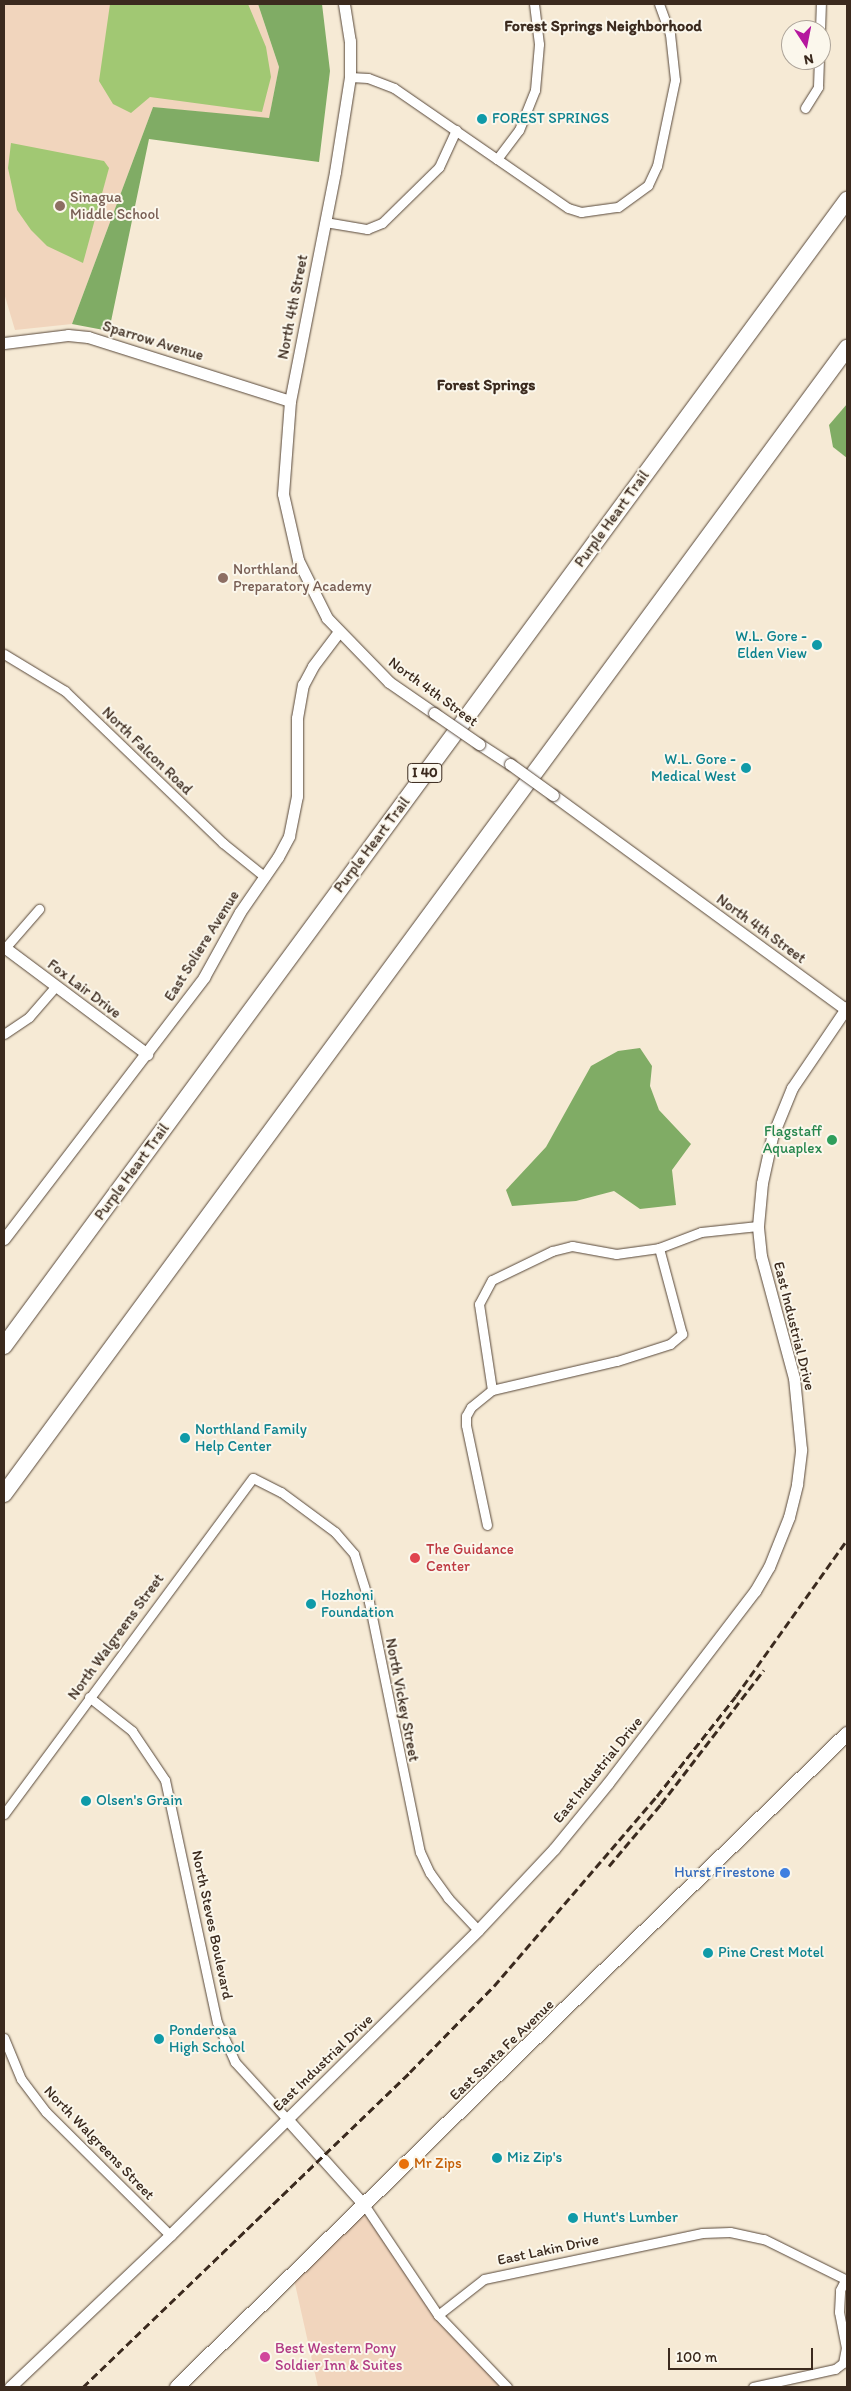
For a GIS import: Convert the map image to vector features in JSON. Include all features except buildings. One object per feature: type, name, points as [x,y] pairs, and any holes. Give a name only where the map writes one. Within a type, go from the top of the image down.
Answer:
[{"type":"highway","name":"Purple Heart Trail","points":[[4,1346],[847,200]]},
{"type":"highway","points":[[4,1494],[847,348]]},
{"type":"main road","name":"East Santa Fe Avenue","points":[[177,2387],[365,2206],[847,1734]]},
{"type":"street","name":"North 4th Street","points":[[344,4],[350,41],[350,77],[325,222],[290,401],[282,470],[287,522],[311,591],[338,633],[389,682],[510,764],[847,1008]]},
{"type":"street","points":[[497,159],[519,130],[535,90],[539,44],[534,4]]},
{"type":"street","points":[[350,77],[368,78],[394,88],[568,208],[581,212],[618,207],[648,185],[657,166],[675,80],[670,34],[658,4]]},
{"type":"street","points":[[820,20],[821,4]]},
{"type":"street","points":[[805,108],[818,87],[819,70]]},
{"type":"street","points":[[325,222],[367,230],[382,222],[439,167],[456,130]]},
{"type":"street","name":"Sparrow Avenue","points":[[4,343],[68,335],[88,337],[290,401]]},
{"type":"street","name":"East Soliere Avenue","points":[[4,1239],[204,977],[240,912],[265,877],[289,836],[294,816],[297,718],[303,685],[317,659],[338,633]]},
{"type":"street","name":"North Falcon Road","points":[[4,654],[65,691],[223,843],[265,877]]},
{"type":"street","points":[[5,947],[38,909]]},
{"type":"street","name":"Fox Lair Drive","points":[[5,947],[55,987],[147,1054]]},
{"type":"street","points":[[4,1034],[29,1017],[55,987]]},
{"type":"street","name":"East Industrial Drive","points":[[10,2387],[170,2235],[478,1930],[554,1849],[672,1702],[755,1591],[781,1541],[797,1484],[801,1449],[798,1402],[767,1284],[758,1226],[762,1183],[772,1137],[792,1088],[847,1008]]},
{"type":"street","points":[[492,1390],[478,1304],[492,1280],[552,1251],[572,1246],[616,1254],[659,1248],[701,1232],[758,1226]]},
{"type":"street","points":[[487,1525],[466,1416],[492,1390],[617,1361],[670,1344],[682,1334],[659,1248]]},
{"type":"street","name":"North Vickey Street","points":[[253,1478],[280,1492],[334,1532],[354,1554],[369,1602],[420,1852],[430,1873],[448,1898],[478,1930]]},
{"type":"street","name":"North Walgreens Street","points":[[4,1814],[253,1478]]},
{"type":"street","name":"North Steves Boulevard","points":[[89,1697],[132,1731],[165,1780],[217,2022],[235,2062],[365,2206],[438,2315],[507,2387]]},
{"type":"street","name":"North Walgreens Street","points":[[4,2038],[21,2079],[46,2112],[170,2235]]},
{"type":"street","name":"East Lakin Drive","points":[[438,2315],[484,2279],[702,2233],[730,2232],[764,2239],[846,2280]]},
{"type":"street","points":[[753,2387],[835,2370],[843,2363],[846,2348],[839,2312],[840,2290],[846,2280]]},
{"type":"shaded area","name":"Sinagua Middle School","points":[[4,4],[258,4],[279,67],[269,119],[153,107],[72,324],[15,330],[4,293]]},
{"type":"shaded area","points":[[365,2206],[438,2315],[507,2387],[318,2387],[293,2275]]},
{"type":"green space","points":[[110,4],[248,4],[266,47],[271,77],[262,112],[150,97],[131,113],[113,104],[99,81]]},
{"type":"green space","points":[[258,4],[322,4],[330,71],[319,162],[149,139],[109,331],[72,324],[153,107],[269,118],[279,67]]},
{"type":"green space","points":[[11,143],[104,161],[109,168],[83,263],[47,246],[31,230],[17,210],[8,168]]},
{"type":"green space","points":[[847,404],[847,458],[833,447],[829,425]]},
{"type":"green space","points":[[640,1048],[652,1066],[650,1086],[659,1110],[691,1144],[672,1170],[676,1205],[640,1209],[614,1191],[576,1201],[512,1206],[506,1190],[546,1147],[591,1066],[618,1051]]},
{"type":"railway","points":[[83,2387],[410,2072],[494,1986],[657,1796],[736,1696],[847,1540]]},
{"type":"railway","points":[[609,1866],[661,1804],[764,1670]]},
{"type":"place","name":"FOREST SPRINGS","points":[[482,119]]},
{"type":"place","name":"Sinagua Middle School","points":[[60,206]]},
{"type":"place","name":"Northland Preparatory Academy","points":[[223,578]]},
{"type":"place","name":"W.L. Gore - Elden View","points":[[817,645]]},
{"type":"place","name":"W.L. Gore - Medical West","points":[[746,768]]},
{"type":"place","name":"Flagstaff Aquaplex","points":[[832,1140]]},
{"type":"place","name":"Northland Family Help Center","points":[[185,1438]]},
{"type":"place","name":"The Guidance Center","points":[[415,1558]]},
{"type":"place","name":"Hozhoni Foundation","points":[[311,1604]]},
{"type":"place","name":"Olsen's Grain","points":[[86,1801]]},
{"type":"place","name":"Hurst Firestone","points":[[785,1873]]},
{"type":"place","name":"Pine Crest Motel","points":[[708,1953]]},
{"type":"place","name":"Ponderosa High School","points":[[159,2039]]},
{"type":"place","name":"Miz Zip's","points":[[497,2158]]},
{"type":"place","name":"Mr Zips","points":[[404,2164]]},
{"type":"place","name":"Hunt's Lumber","points":[[573,2218]]},
{"type":"place","name":"Best Western Pony Soldier Inn & Suites","points":[[265,2357]]},
{"type":"district","name":"Forest Springs Neighborhood","points":[[603,26]]},
{"type":"district","name":"Forest Springs","points":[[486,385]]}]
